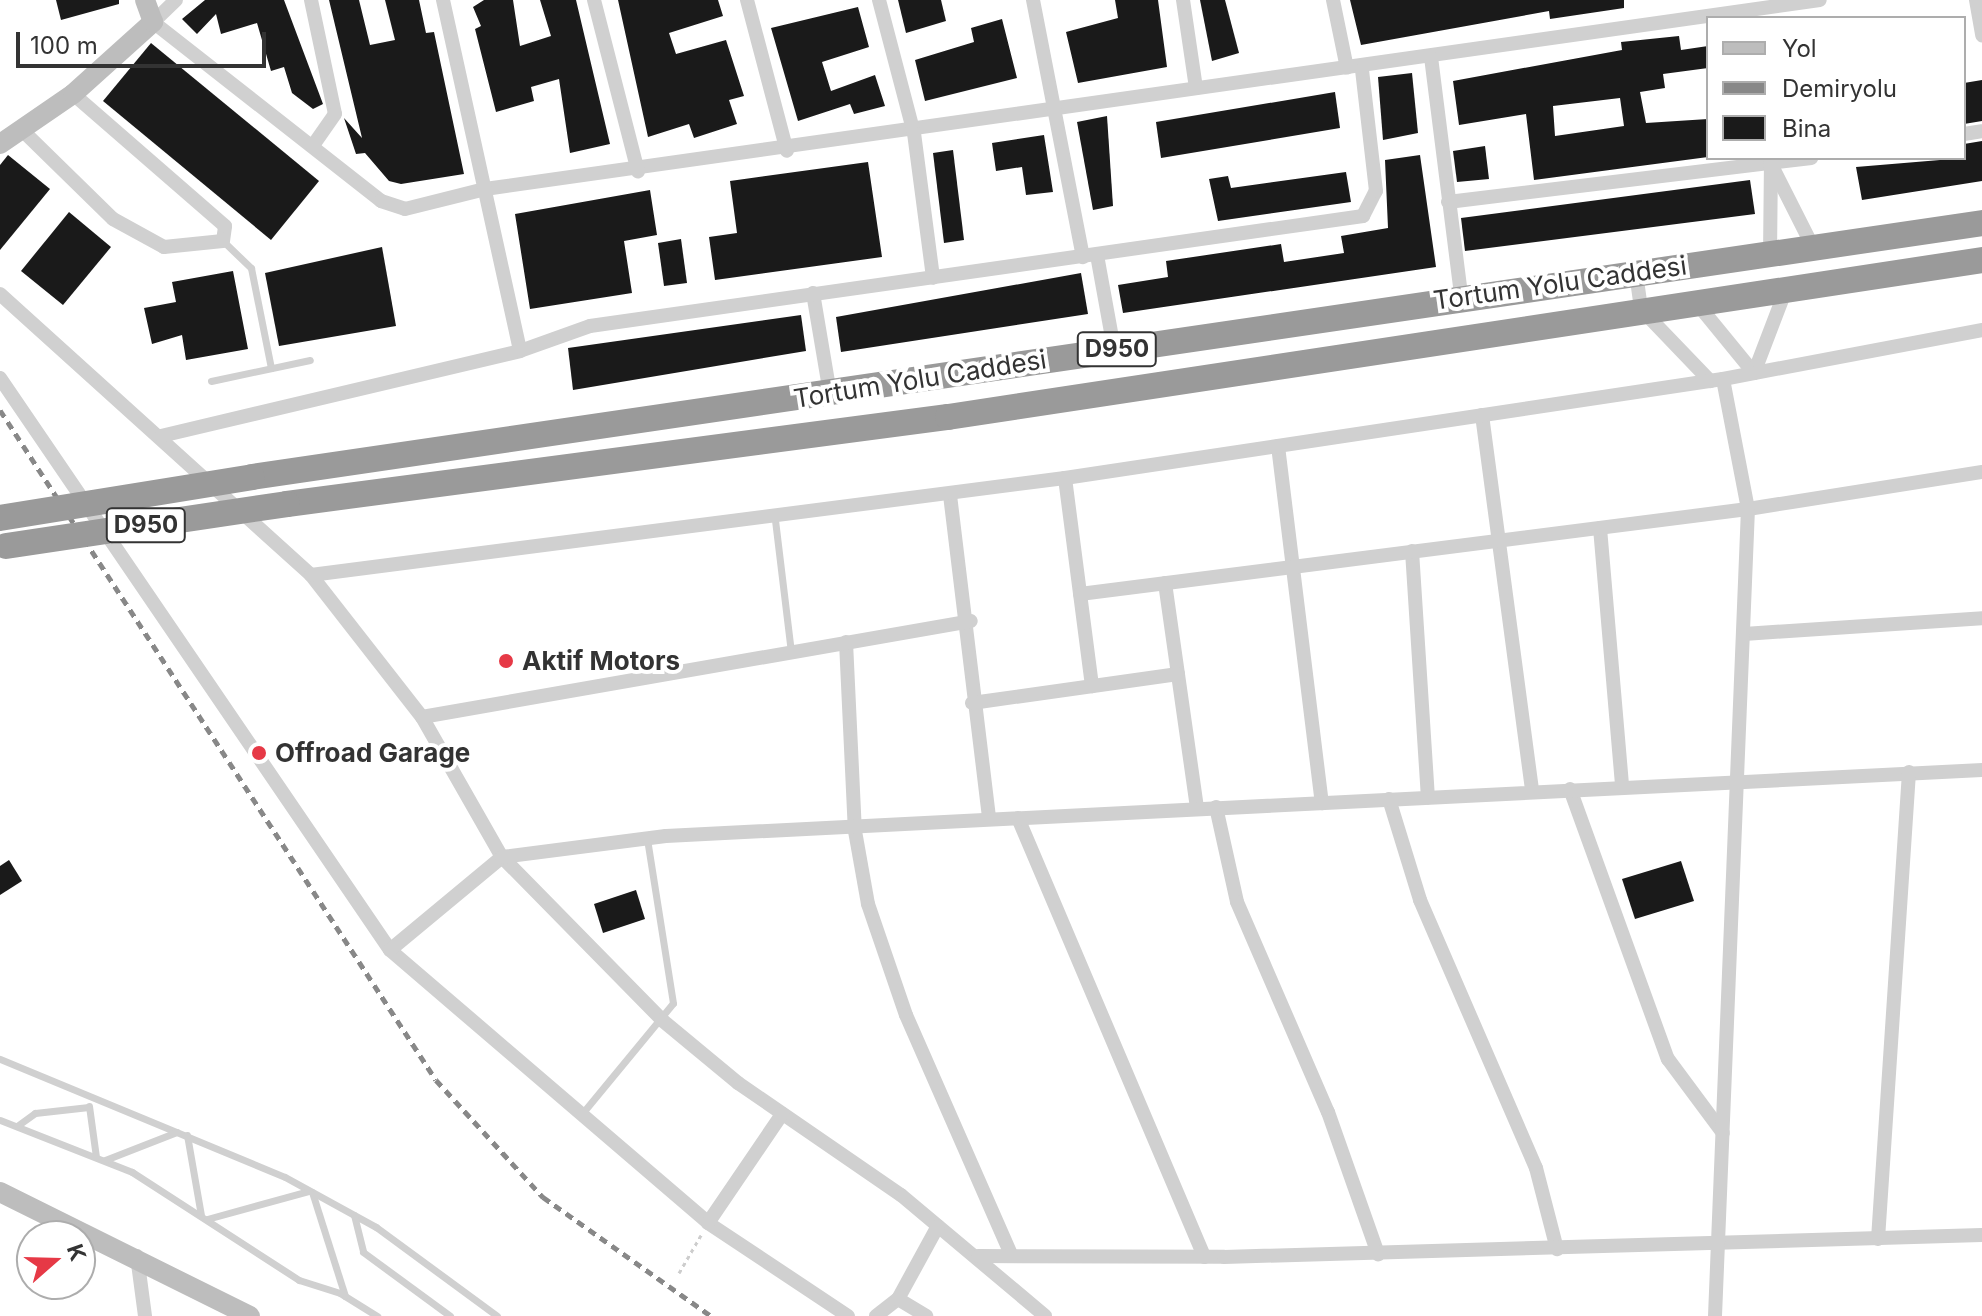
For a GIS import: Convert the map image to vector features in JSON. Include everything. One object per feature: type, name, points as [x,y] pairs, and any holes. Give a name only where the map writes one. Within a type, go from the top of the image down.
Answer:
[{"type":"highway","name":"Tortum Yolu Caddesi","points":[[0,518],[252,477],[830,393],[1461,296],[1814,249],[1982,223]]},
{"type":"highway","name":"Tortum Yolu Caddesi","points":[[3,547],[287,504],[948,417],[1787,286],[1982,260]]},
{"type":"street","points":[[145,0],[153,22],[381,201],[405,209],[485,189],[787,151],[1196,88],[1354,69],[1820,0]]},
{"type":"street","points":[[0,144],[73,94],[176,0]]},
{"type":"street","points":[[311,0],[335,114],[313,146]]},
{"type":"street","points":[[443,0],[520,351]]},
{"type":"street","points":[[594,0],[638,171]]},
{"type":"street","points":[[747,0],[787,151]]},
{"type":"street","points":[[879,0],[914,133],[933,278]]},
{"type":"street","points":[[1033,0],[1114,349]]},
{"type":"street","points":[[1183,0],[1196,88]]},
{"type":"street","points":[[161,436],[218,428],[520,351],[590,326],[1363,216],[1376,191],[1354,69],[1333,0]]},
{"type":"street","points":[[1976,0],[1982,35]]},
{"type":"street","points":[[1431,57],[1461,296]]},
{"type":"street","points":[[22,130],[113,219],[164,247],[223,241],[225,226],[73,94]]},
{"type":"street","points":[[1448,202],[1771,161]]},
{"type":"street","points":[[1771,161],[1814,249]]},
{"type":"street","points":[[1770,255],[1771,161]]},
{"type":"street","points":[[1636,273],[1641,309],[1716,380],[1748,509],[1721,1244],[1715,1316]]},
{"type":"street","points":[[1754,373],[1787,286]]},
{"type":"street","points":[[813,293],[830,393]]},
{"type":"street","points":[[0,294],[161,436],[311,575],[422,717],[502,857],[662,1020],[782,1114],[978,1256],[1045,1316]]},
{"type":"street","points":[[1695,300],[1754,373]]},
{"type":"street","points":[[311,575],[775,520],[950,495],[1716,380],[1982,330]]},
{"type":"street","points":[[0,378],[390,950],[578,1119],[708,1223],[848,1316]]},
{"type":"street","points":[[1482,415],[1532,791]]},
{"type":"street","points":[[1278,446],[1322,803]]},
{"type":"street","points":[[1080,594],[1748,509],[1982,472]]},
{"type":"street","points":[[1065,478],[1092,686]]},
{"type":"street","points":[[950,495],[971,621],[972,703],[989,817]]},
{"type":"street","points":[[1600,528],[1622,786]]},
{"type":"street","points":[[1412,551],[1428,797]]},
{"type":"street","points":[[1165,583],[1197,808]]},
{"type":"street","points":[[1744,634],[1982,618]]},
{"type":"street","points":[[422,717],[971,621]]},
{"type":"street","points":[[846,642],[855,831],[868,904],[906,1015],[1012,1256]]},
{"type":"street","points":[[972,703],[1178,674]]},
{"type":"street","points":[[390,950],[502,857],[647,838],[855,831],[989,817],[1322,803],[1737,779],[1982,770]]},
{"type":"street","points":[[1878,1239],[1909,772]]},
{"type":"street","points":[[1570,789],[1668,1059],[1723,1133]]},
{"type":"street","points":[[1389,799],[1420,900],[1536,1168],[1557,1249]]},
{"type":"street","points":[[1216,807],[1237,902],[1328,1112],[1378,1254]]},
{"type":"street","points":[[1018,818],[1204,1257]]},
{"type":"street","points":[[708,1223],[782,1114]]},
{"type":"street","points":[[0,1192],[137,1256],[250,1316]]},
{"type":"street","points":[[876,1316],[898,1299],[938,1226]]},
{"type":"street","points":[[978,1256],[1378,1254],[1982,1235]]},
{"type":"street","points":[[137,1256],[145,1316]]},
{"type":"street","points":[[898,1299],[926,1316]]},
{"type":"lane","points":[[223,241],[251,268],[271,368]]},
{"type":"lane","points":[[211,381],[310,360]]},
{"type":"lane","points":[[775,520],[791,652]]},
{"type":"lane","points":[[578,1119],[673,1003],[647,838]]},
{"type":"lane","points":[[0,1059],[187,1135],[311,1191],[354,1215],[497,1316]]},
{"type":"lane","points":[[90,1095],[89,1107],[100,1158]]},
{"type":"lane","points":[[17,1126],[35,1113],[89,1107]]},
{"type":"lane","points":[[0,1120],[100,1158],[204,1217],[299,1280],[345,1296],[377,1316]]},
{"type":"lane","points":[[100,1158],[178,1132]]},
{"type":"lane","points":[[187,1135],[204,1217]]},
{"type":"lane","points":[[204,1217],[311,1191]]},
{"type":"lane","points":[[311,1191],[345,1296]]},
{"type":"lane","points":[[354,1215],[363,1252],[450,1316]]},
{"type":"path","points":[[679,1273],[708,1223]]},
{"type":"building","points":[[56,0],[119,0],[119,4],[61,20]]},
{"type":"building","points":[[205,0],[284,0],[323,104],[313,109],[292,93],[284,67],[271,71],[257,23],[221,34],[216,14],[197,34],[182,19]]},
{"type":"building","points":[[329,0],[359,0],[370,45],[395,40],[385,0],[419,0],[426,33],[434,32],[464,174],[401,184],[389,181],[365,153],[356,154],[344,118],[362,138]]},
{"type":"building","points":[[484,0],[513,0],[520,46],[551,36],[540,0],[576,0],[610,144],[570,153],[559,79],[531,87],[534,101],[496,112],[475,29],[481,26],[473,7]]},
{"type":"building","points":[[618,0],[718,0],[723,16],[669,33],[676,54],[726,40],[744,96],[729,100],[737,124],[694,138],[689,124],[648,137]]},
{"type":"building","points":[[898,0],[941,0],[946,21],[906,33]]},
{"type":"building","points":[[1115,0],[1158,0],[1167,67],[1078,83],[1066,32],[1118,18]]},
{"type":"building","points":[[1200,0],[1225,0],[1239,53],[1212,61]]},
{"type":"building","points":[[1350,0],[1624,0],[1624,8],[1550,19],[1549,11],[1361,45]]},
{"type":"building","points":[[858,7],[869,47],[822,62],[831,91],[875,75],[885,106],[854,114],[850,104],[798,121],[771,28]]},
{"type":"building","points":[[1002,19],[1017,78],[925,101],[915,60],[974,42],[971,28]]},
{"type":"building","points":[[1679,36],[1681,50],[1706,46],[1706,68],[1663,74],[1665,88],[1640,92],[1646,123],[1706,119],[1706,157],[1534,180],[1526,114],[1459,125],[1453,81],[1622,50],[1621,42]],"holes":[[[1620,98],[1624,126],[1555,136],[1553,106]]]},
{"type":"building","points":[[151,43],[319,181],[271,240],[103,101]]},
{"type":"building","points":[[1412,73],[1418,133],[1383,140],[1378,77]]},
{"type":"building","points":[[1982,80],[1982,121],[1966,124],[1966,83]]},
{"type":"building","points":[[1335,92],[1340,128],[1161,158],[1156,122]]},
{"type":"building","points":[[1107,116],[1113,206],[1093,210],[1077,122]]},
{"type":"building","points":[[1044,135],[1053,192],[1026,195],[1022,167],[996,171],[992,143]]},
{"type":"building","points":[[1982,141],[1982,181],[1862,200],[1856,167],[1966,160],[1966,144]]},
{"type":"building","points":[[1485,146],[1489,179],[1457,182],[1453,151]]},
{"type":"building","points":[[953,150],[964,240],[944,243],[933,153]]},
{"type":"building","points":[[8,155],[50,189],[0,250],[0,165]]},
{"type":"building","points":[[1420,155],[1436,267],[1123,313],[1118,285],[1168,277],[1166,261],[1281,244],[1284,262],[1344,253],[1341,236],[1388,228],[1385,160]]},
{"type":"building","points":[[868,162],[882,257],[715,280],[709,237],[737,233],[730,181]]},
{"type":"building","points":[[1346,172],[1351,202],[1218,221],[1209,179],[1228,176],[1231,188]]},
{"type":"building","points":[[1750,180],[1755,214],[1465,251],[1461,218]]},
{"type":"building","points":[[650,190],[657,235],[624,241],[632,293],[530,309],[515,214]]},
{"type":"building","points":[[69,212],[111,247],[63,305],[21,271]]},
{"type":"building","points":[[681,239],[687,283],[664,286],[658,243]]},
{"type":"building","points":[[382,247],[396,326],[279,346],[265,273]]},
{"type":"building","points":[[233,271],[248,349],[186,360],[182,335],[152,344],[144,308],[176,302],[172,282]]},
{"type":"building","points":[[1081,273],[1088,314],[841,352],[836,317]]},
{"type":"building","points":[[801,315],[806,351],[573,390],[568,348]]},
{"type":"building","points":[[9,860],[22,881],[0,895],[0,866]]},
{"type":"building","points":[[1681,861],[1694,901],[1635,919],[1622,879]]},
{"type":"building","points":[[636,890],[645,919],[603,933],[594,904]]},
{"type":"railway","points":[[0,410],[436,1080],[543,1197],[711,1316]]},
{"type":"place","name":"Aktif Motors","points":[[506,661]]},
{"type":"place","name":"Offroad Garage","points":[[259,753]]}]
